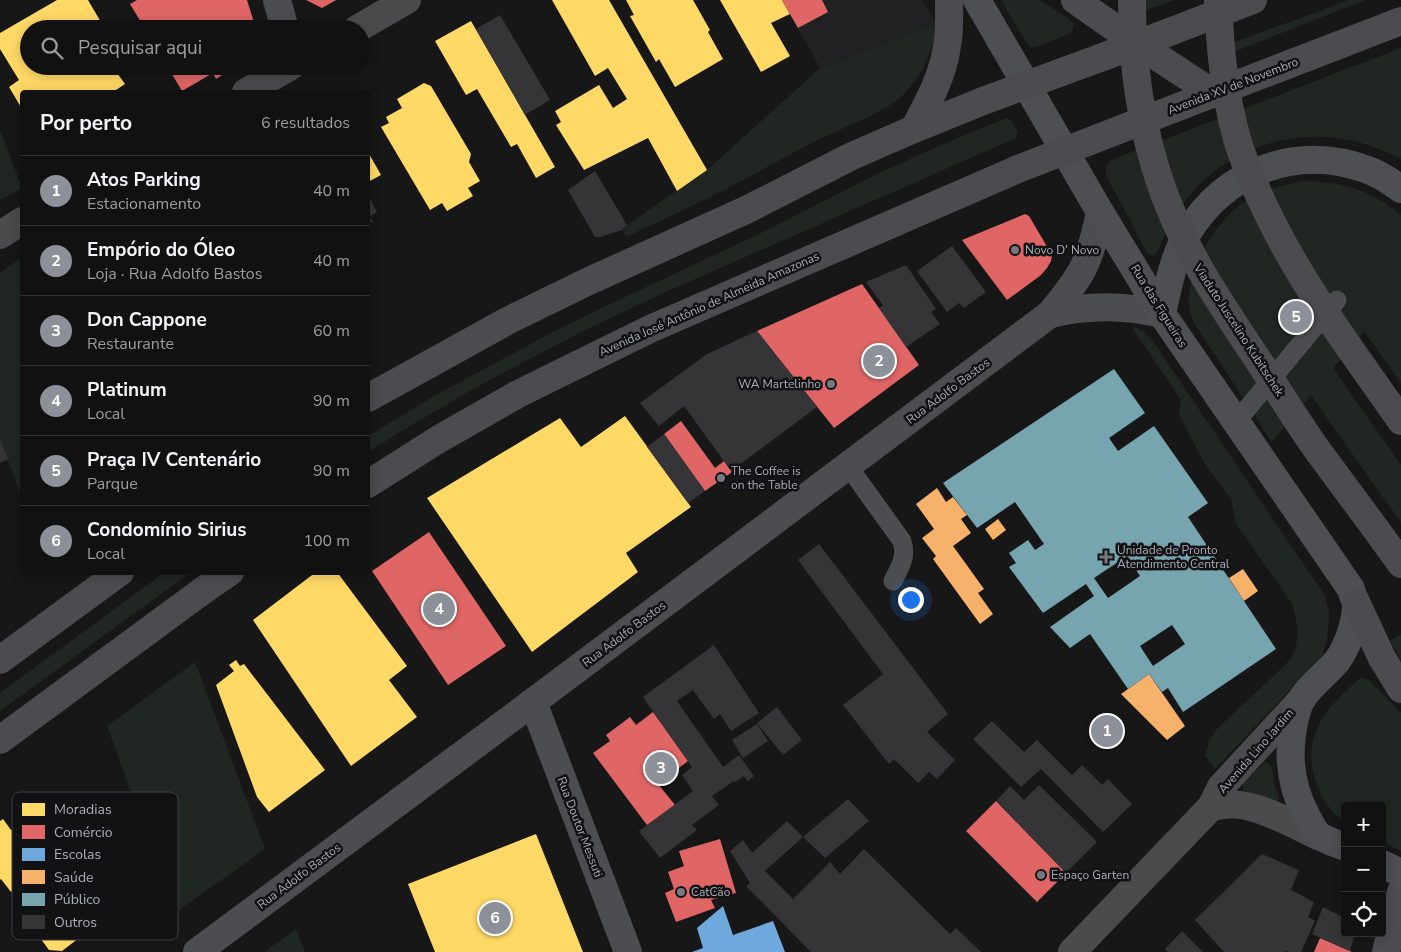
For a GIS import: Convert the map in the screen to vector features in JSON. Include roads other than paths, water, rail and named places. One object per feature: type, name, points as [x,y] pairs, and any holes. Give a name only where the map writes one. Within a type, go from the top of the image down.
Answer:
[{"type":"highway","points":[[914,129],[942,67],[949,30],[949,0]]},
{"type":"highway","points":[[1075,0],[1214,94]]},
{"type":"highway","name":"Viaduto Juscelino Kubitschek","points":[[1132,0],[1132,37],[1137,86],[1146,135],[1160,183],[1179,229],[1201,273],[1318,450],[1401,564]]},
{"type":"highway","points":[[1218,0],[1220,43],[1226,92],[1238,140],[1255,187],[1276,232],[1299,272],[1401,421]]},
{"type":"highway","points":[[370,397],[509,320],[589,280],[746,210],[852,156],[914,129],[1027,85],[1253,0]]},
{"type":"highway","name":"Avenida XV de Novembro","points":[[1065,151],[1401,21]]},
{"type":"highway","name":"Avenida José Antônio de Almeida Amazonas","points":[[370,483],[439,439],[518,394],[650,329],[1018,169],[1065,151]]},
{"type":"highway","points":[[0,660],[116,575]]},
{"type":"highway","points":[[0,740],[226,575]]},
{"type":"highway","points":[[1356,602],[1382,658],[1401,689]]},
{"type":"main road","points":[[370,21],[407,0]]},
{"type":"main road","name":"Rua das Figueiras","points":[[977,0],[1100,212],[1162,314],[1351,589],[1356,602]]},
{"type":"main road","points":[[249,90],[275,75]]},
{"type":"main road","points":[[1162,314],[1170,276],[1186,236],[1203,210],[1225,189],[1241,180],[1276,164],[1317,160],[1338,162],[1368,170],[1385,178],[1401,189]]},
{"type":"main road","points":[[0,235],[20,222]]},
{"type":"main road","name":"Avenida Lino Jardim","points":[[1072,952],[1211,807],[1221,787],[1337,660],[1344,649],[1353,624],[1356,602]]},
{"type":"main road","points":[[1303,698],[1296,714],[1292,732],[1291,769],[1294,787],[1300,804],[1318,836]]},
{"type":"main road","points":[[1211,807],[1229,804],[1251,807],[1343,847]]},
{"type":"main road","points":[[1386,866],[1401,873]]},
{"type":"street","points":[[277,0],[283,20]]},
{"type":"street","name":"Rua Adolfo Bastos","points":[[197,952],[1050,314],[1081,272],[1093,242],[1100,212]]},
{"type":"street","name":"Rua Adolfo Bastos","points":[[1050,314],[1094,307],[1126,307],[1162,314]]},
{"type":"street","name":"Rua Doutor Messuti","points":[[533,702],[628,952]]},
{"type":"street","points":[[1386,952],[1401,892]]},
{"type":"lane","points":[[1236,422],[1337,300]]},
{"type":"lane","points":[[848,466],[902,541],[903,559],[893,581]]},
{"type":"place","name":"Novo D' Novo","points":[[1015,250]]},
{"type":"place","name":"Praça IV Centenário","points":[[1296,317]]},
{"type":"place","name":"Empório do Óleo","points":[[879,361]]},
{"type":"place","name":"WA Martelinho","points":[[831,384]]},
{"type":"place","name":"The Coffee is on the Table","points":[[721,478]]},
{"type":"place","name":"Unidade de Pronto Atendimento Central","points":[[1106,557]]},
{"type":"place","name":"Platinum","points":[[439,609]]},
{"type":"place","name":"Atos Parking","points":[[1107,731]]},
{"type":"place","name":"Don Cappone","points":[[661,768]]},
{"type":"place","name":"Espaço Garten","points":[[1041,875]]},
{"type":"place","name":"CatCão","points":[[681,892]]},
{"type":"place","name":"Condomínio Sirius","points":[[495,918]]}]
